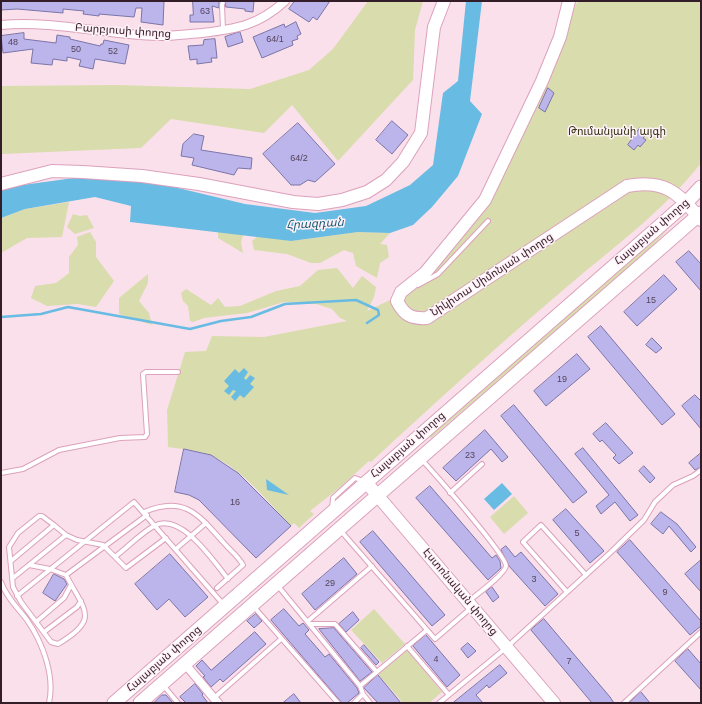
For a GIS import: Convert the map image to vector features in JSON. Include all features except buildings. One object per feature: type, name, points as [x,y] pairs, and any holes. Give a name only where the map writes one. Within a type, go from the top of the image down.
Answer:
[{"type":"main road","name":"Հալաբյան փողոց","points":[[114,703],[686,203],[701,187]]},
{"type":"main road","name":"Հալաբյան փողոց","points":[[140,703],[700,216]]},
{"type":"street","name":"Բարբյուսի փողոց","points":[[1,25],[50,25],[160,36],[224,30],[252,24],[275,10],[286,1]]},
{"type":"street","points":[[1,184],[52,171],[142,176],[192,183],[293,202],[318,204],[342,200],[367,192],[386,180],[403,162],[421,132],[434,27],[444,1]]},
{"type":"street","points":[[401,292],[425,273],[486,200],[542,80],[560,37],[569,1]]},
{"type":"street","name":"Նիկիտա Սիմոնյան փողոց","points":[[401,292],[397,300],[404,313],[415,319],[426,318],[627,186],[640,184],[661,185],[678,195],[686,203]]},
{"type":"street","points":[[686,203],[700,216]]},
{"type":"street","name":"Էստոնական փողոց","points":[[366,482],[554,703]]},
{"type":"street","points":[[185,664],[216,700]]},
{"type":"lane","points":[[223,1],[224,30]]},
{"type":"lane","points":[[401,292],[438,274],[488,221]]},
{"type":"lane","points":[[1,473],[23,469],[59,450],[120,438],[145,437],[147,434],[143,374],[146,372],[178,372]]},
{"type":"lane","points":[[340,529],[435,639],[502,573],[506,566],[494,546],[421,459]]},
{"type":"lane","points":[[450,494],[482,464]]},
{"type":"lane","points":[[439,703],[507,647],[586,575],[644,520],[655,502],[673,485],[693,476],[701,470]]},
{"type":"lane","points":[[18,596],[50,568],[132,502],[136,502],[225,606]]},
{"type":"lane","points":[[66,576],[105,547],[145,514],[162,506],[174,505],[193,511],[206,522],[243,565],[218,588]]},
{"type":"lane","points":[[29,565],[50,568],[66,576],[85,607],[85,619],[83,624],[74,633],[58,644],[51,642],[13,587],[9,547],[18,533],[26,525],[42,516],[66,535],[105,547],[128,568],[166,538]]},
{"type":"lane","points":[[176,549],[206,522]]},
{"type":"lane","points":[[116,556],[155,525],[162,523],[179,526],[191,536],[228,579]]},
{"type":"lane","points":[[11,561],[54,525]]},
{"type":"lane","points":[[567,592],[523,542],[541,525],[586,575]]},
{"type":"lane","points":[[13,578],[66,535]]},
{"type":"lane","points":[[309,623],[372,566]]},
{"type":"lane","points":[[1,582],[8,597],[32,628],[41,647],[51,681],[52,693],[50,703]]},
{"type":"lane","points":[[276,584],[360,686],[363,694],[370,703]]},
{"type":"lane","points":[[36,622],[64,598],[71,585]]},
{"type":"lane","points":[[44,632],[77,607],[81,601]]},
{"type":"lane","points":[[252,605],[338,703]]},
{"type":"lane","points":[[309,623],[335,624],[376,671]]},
{"type":"lane","points":[[360,686],[376,671],[427,630]]},
{"type":"lane","points":[[624,703],[701,632]]},
{"type":"lane","points":[[216,700],[281,639]]},
{"type":"lane","points":[[407,646],[449,695]]},
{"type":"lane","points":[[162,684],[178,703]]},
{"type":"lane","points":[[354,703],[363,694]]},
{"type":"green space","points":[[368,1],[423,1],[415,30],[413,80],[338,161],[292,105],[264,133],[171,119],[141,148],[1,154],[1,86],[116,85],[250,89],[309,70],[333,49]]},
{"type":"green space","name":"Թումանյանի այգի","points":[[579,1],[701,1],[701,163],[687,180],[641,225],[523,325],[371,462],[369,461],[338,489],[310,511],[314,514],[299,528],[294,523],[291,526],[254,486],[233,468],[222,461],[200,452],[168,447],[167,410],[185,352],[206,351],[212,336],[264,337],[347,321],[340,318],[332,309],[316,304],[284,302],[247,313],[204,318],[193,322],[190,321],[188,306],[183,301],[181,293],[186,289],[211,305],[218,298],[225,307],[240,306],[276,291],[300,286],[318,270],[337,268],[353,288],[362,276],[376,287],[374,297],[367,311],[417,287],[469,230],[492,198],[536,108],[576,4]]},
{"type":"green space","points":[[69,202],[62,237],[27,238],[1,253],[1,218],[25,209]]},
{"type":"green space","points":[[73,214],[80,216],[87,215],[94,228],[75,234],[67,227]]},
{"type":"green space","points":[[670,228],[634,264],[431,438],[428,436],[603,282]]},
{"type":"green space","points":[[90,232],[96,242],[96,257],[114,281],[96,307],[78,304],[47,306],[31,298],[35,286],[56,283],[69,273],[69,257],[78,245],[77,237]]},
{"type":"green space","points":[[218,232],[243,235],[241,242],[243,253],[218,238]]},
{"type":"green space","points":[[358,232],[390,233],[380,244],[387,245],[389,257],[380,263],[377,278],[356,266],[353,253],[344,250],[320,263],[311,263],[287,254],[254,250],[252,241],[258,236],[291,241]]},
{"type":"green space","points":[[148,274],[148,283],[139,301],[149,313],[152,325],[119,314],[119,298]]},
{"type":"green space","points":[[514,496],[528,513],[504,534],[490,517]]},
{"type":"green space","points":[[374,609],[405,644],[382,663],[351,630]]},
{"type":"green space","points":[[407,650],[442,692],[429,703],[403,703],[378,674]]},
{"type":"water","name":"Հրազդան","points":[[466,1],[482,1],[470,101],[482,114],[458,176],[432,207],[413,225],[390,233],[358,232],[291,241],[130,222],[131,206],[95,197],[25,209],[1,218],[1,188],[88,176],[149,181],[245,204],[315,213],[366,206],[410,185],[433,165],[443,93],[458,81]]},
{"type":"water","points":[[244,368],[248,372],[244,378],[246,380],[250,375],[255,378],[250,384],[254,387],[244,398],[240,395],[235,401],[231,397],[236,391],[233,390],[229,395],[224,391],[229,386],[224,381],[235,369],[239,373]]},
{"type":"water","points":[[266,479],[289,495],[267,490]]},
{"type":"water","points":[[502,483],[512,494],[494,510],[484,499]]},
{"type":"waterway","points":[[1,317],[41,314],[68,307],[190,329],[221,321],[251,317],[285,304],[356,300],[378,310],[379,315],[367,323]]}]
